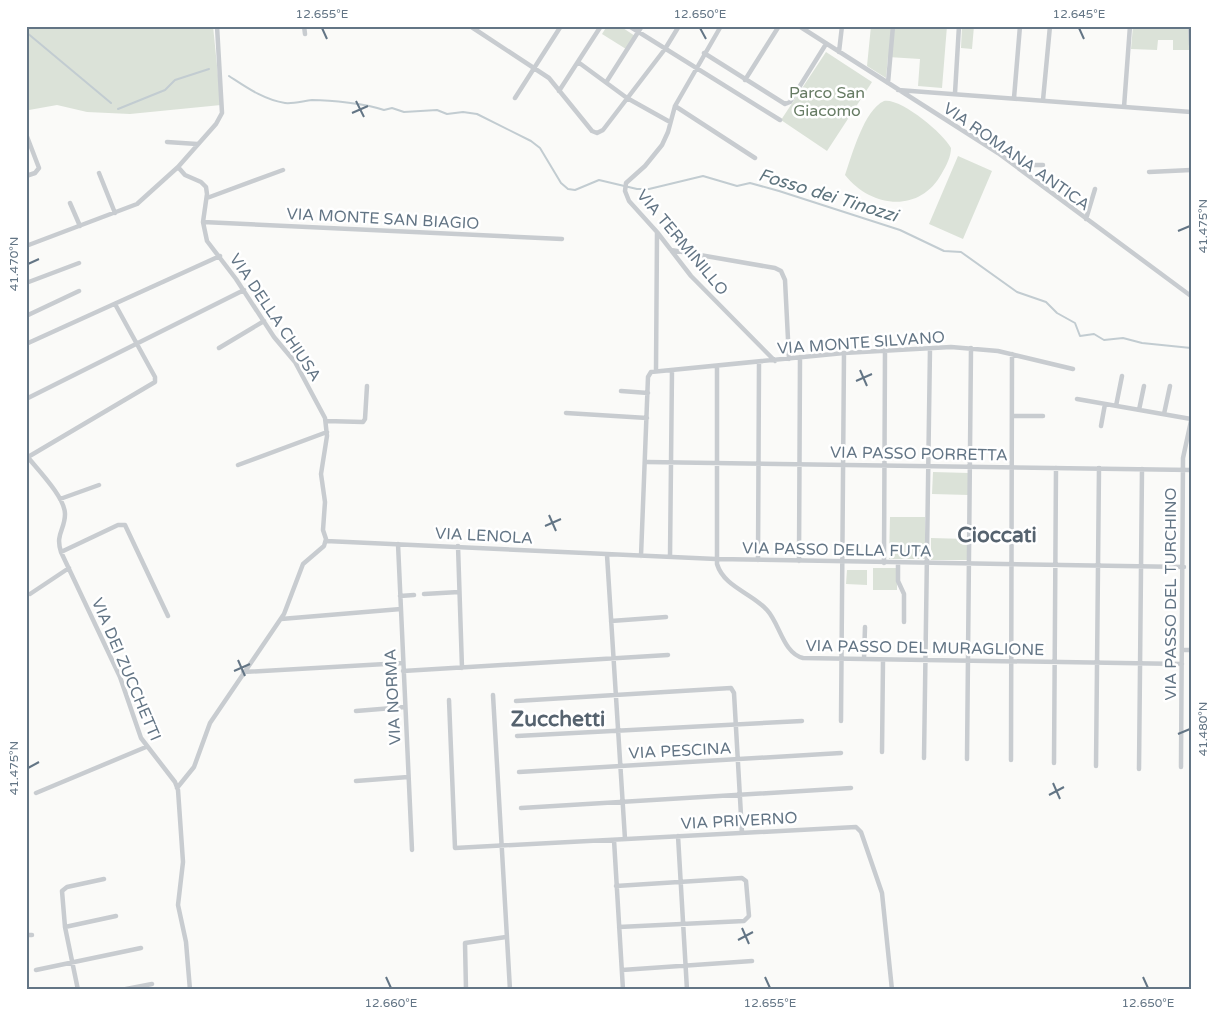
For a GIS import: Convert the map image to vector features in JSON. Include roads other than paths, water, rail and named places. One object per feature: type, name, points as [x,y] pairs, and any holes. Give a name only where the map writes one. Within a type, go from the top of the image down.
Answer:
[{"type":"street","points":[[26,246],[142,201],[178,167],[218,122],[223,110],[217,26]]},
{"type":"street","points":[[304,26],[305,34]]},
{"type":"street","points":[[470,26],[549,78],[592,132],[597,133],[603,130],[665,49],[679,26]]},
{"type":"street","points":[[516,98],[560,28],[553,26]]},
{"type":"street","points":[[559,91],[601,26]]},
{"type":"street","points":[[629,26],[780,120]]},
{"type":"street","points":[[607,81],[642,26]]},
{"type":"street","name":"VIA TERMINILLO","points":[[721,26],[675,106],[667,134],[658,150],[625,187],[630,201],[658,232],[696,281],[775,361]]},
{"type":"street","points":[[745,80],[779,26]]},
{"type":"street","name":"VIA ROMANA ANTICA","points":[[799,26],[1014,165],[1191,296]]},
{"type":"street","points":[[811,34],[812,26]]},
{"type":"street","points":[[839,52],[842,26]]},
{"type":"street","points":[[888,83],[893,26]]},
{"type":"street","points":[[955,93],[959,26]]},
{"type":"street","points":[[1014,98],[1020,26]]},
{"type":"street","points":[[1044,100],[1050,26]]},
{"type":"street","points":[[1124,106],[1130,26]]},
{"type":"street","points":[[1190,26],[1191,45]]},
{"type":"street","points":[[704,53],[781,103],[787,104],[826,44]]},
{"type":"street","points":[[578,62],[607,81],[627,98],[670,122]]},
{"type":"street","points":[[897,90],[1191,112]]},
{"type":"street","points":[[675,106],[755,158]]},
{"type":"street","points":[[26,134],[38,170],[26,176]]},
{"type":"street","points":[[167,142],[197,144]]},
{"type":"street","points":[[1014,165],[1043,165]]},
{"type":"street","points":[[178,167],[185,175],[204,184],[207,190],[206,198],[283,170]]},
{"type":"street","points":[[1149,172],[1191,170]]},
{"type":"street","points":[[99,173],[114,213]]},
{"type":"street","points":[[1086,220],[1095,189]]},
{"type":"street","name":"VIA DELLA CHIUSA","points":[[206,198],[203,222],[207,241],[220,256],[264,321],[298,366],[326,421],[327,432],[321,468],[325,502],[323,530],[326,541]]},
{"type":"street","points":[[70,203],[80,226]]},
{"type":"street","name":"VIA MONTE SAN BIAGIO","points":[[203,222],[562,240]]},
{"type":"street","points":[[656,371],[658,232]]},
{"type":"street","points":[[671,250],[781,271],[785,280],[789,359]]},
{"type":"street","points":[[26,344],[220,256]]},
{"type":"street","points":[[26,282],[79,263]]},
{"type":"street","points":[[26,399],[244,290]]},
{"type":"street","points":[[26,316],[79,291]]},
{"type":"street","points":[[99,485],[60,499],[27,456],[152,385],[155,381],[115,304]]},
{"type":"street","points":[[219,348],[264,321]]},
{"type":"street","points":[[924,758],[930,348]]},
{"type":"street","points":[[967,759],[971,348]]},
{"type":"street","name":"VIA MONTE SILVANO","points":[[648,393],[650,372],[885,350],[971,348],[1012,354],[1073,369]]},
{"type":"street","points":[[884,563],[885,350]]},
{"type":"street","points":[[841,721],[844,353]]},
{"type":"street","points":[[1011,760],[1012,354]]},
{"type":"street","points":[[799,561],[800,357]]},
{"type":"street","points":[[758,560],[759,363]]},
{"type":"street","points":[[716,559],[717,367]]},
{"type":"street","points":[[670,557],[672,370]]},
{"type":"street","points":[[1116,406],[1122,376]]},
{"type":"street","points":[[326,421],[363,422],[365,419],[367,386]]},
{"type":"street","points":[[1140,410],[1144,386]]},
{"type":"street","points":[[1164,414],[1170,386]]},
{"type":"street","points":[[621,391],[648,393],[641,556]]},
{"type":"street","points":[[1078,399],[1191,420]]},
{"type":"street","points":[[1101,426],[1105,404]]},
{"type":"street","points":[[566,413],[647,418]]},
{"type":"street","points":[[1012,416],[1043,416]]},
{"type":"street","name":"VIA PASSO DEL TURCHINO","points":[[1182,767],[1183,470],[1184,448],[1191,420]]},
{"type":"street","points":[[238,465],[327,432]]},
{"type":"street","name":"VIA PASSO PORRETTA","points":[[648,462],[1191,470]]},
{"type":"street","points":[[1054,763],[1056,468]]},
{"type":"street","points":[[1096,766],[1099,468]]},
{"type":"street","points":[[1139,769],[1142,469]]},
{"type":"street","name":"VIA DEI ZUCCHETTI","points":[[60,499],[65,513],[59,536],[61,552],[120,676],[146,747],[177,788]]},
{"type":"street","points":[[61,552],[118,525],[125,525],[168,616]]},
{"type":"street","points":[[190,990],[185,939],[178,905],[183,858],[177,788],[192,770],[206,731],[243,672],[281,619],[290,602],[303,564],[326,541]]},
{"type":"street","name":"VIA LENOLA","points":[[326,541],[670,557]]},
{"type":"street","name":"VIA NORMA","points":[[398,544],[412,850]]},
{"type":"street","points":[[458,546],[462,668]]},
{"type":"street","points":[[608,555],[625,839]]},
{"type":"street","name":"VIA PASSO DELLA FUTA","points":[[670,557],[927,564],[1184,567]]},
{"type":"street","name":"VIA PASSO DEL MURAGLIONE","points":[[716,559],[720,571],[726,579],[768,611],[793,654],[803,658],[1182,664]]},
{"type":"street","points":[[898,563],[898,581],[904,594],[904,622]]},
{"type":"street","points":[[30,594],[69,568]]},
{"type":"street","points":[[424,594],[460,592]]},
{"type":"street","points":[[400,596],[414,595]]},
{"type":"street","points":[[281,619],[401,609]]},
{"type":"street","points":[[612,621],[666,617]]},
{"type":"street","points":[[864,659],[865,627]]},
{"type":"street","points":[[1182,650],[1191,650]]},
{"type":"street","points":[[403,670],[668,655]]},
{"type":"street","points":[[882,752],[883,660]]},
{"type":"street","points":[[243,672],[403,663]]},
{"type":"street","points":[[516,701],[728,687],[733,689],[742,833]]},
{"type":"street","points":[[494,695],[500,846],[510,990]]},
{"type":"street","name":"VIA PRIVERNO","points":[[449,700],[455,848],[854,827],[859,829],[882,894],[892,990]]},
{"type":"street","points":[[356,710],[405,707]]},
{"type":"street","points":[[517,736],[802,721]]},
{"type":"street","points":[[36,793],[146,747]]},
{"type":"street","name":"VIA PESCINA","points":[[520,772],[841,753]]},
{"type":"street","points":[[356,781],[408,777]]},
{"type":"street","points":[[521,808],[851,788]]},
{"type":"street","points":[[678,836],[687,990]]},
{"type":"street","points":[[614,840],[623,990]]},
{"type":"street","points":[[616,886],[743,878],[746,881],[748,890],[750,915],[746,920],[619,927]]},
{"type":"street","points":[[78,990],[65,927],[62,890],[104,879]]},
{"type":"street","points":[[65,927],[116,916]]},
{"type":"street","points":[[466,990],[464,943],[506,937]]},
{"type":"street","points":[[36,970],[141,948]]},
{"type":"street","points":[[622,970],[752,961]]},
{"type":"street","points":[[121,990],[152,984]]},
{"type":"waterway","name":"Fosso dei Tinozzi","points":[[26,32],[111,103]]},
{"type":"waterway","name":"Fosso dei Tinozzi","points":[[118,109],[165,90],[175,80],[209,69]]},
{"type":"waterway","name":"Fosso dei Tinozzi","points":[[229,76],[263,96],[285,103],[320,100],[359,104],[384,110],[392,108],[404,112],[437,110],[447,114],[463,112],[477,114],[531,141],[540,148],[561,183],[568,189],[575,190],[599,180],[637,189],[649,189],[703,176],[737,186],[750,183],[779,191],[900,230],[944,251],[961,252],[1017,292],[1046,302],[1057,313],[1075,323],[1080,336],[1094,334],[1104,340],[1123,338],[1142,343],[1191,348]]},
{"type":"district","name":"Cioccati","points":[[997,535]]},
{"type":"district","name":"Zucchetti","points":[[558,719]]},
{"type":"park label","name":"Parco San Giacomo","points":[[827,101]]}]
